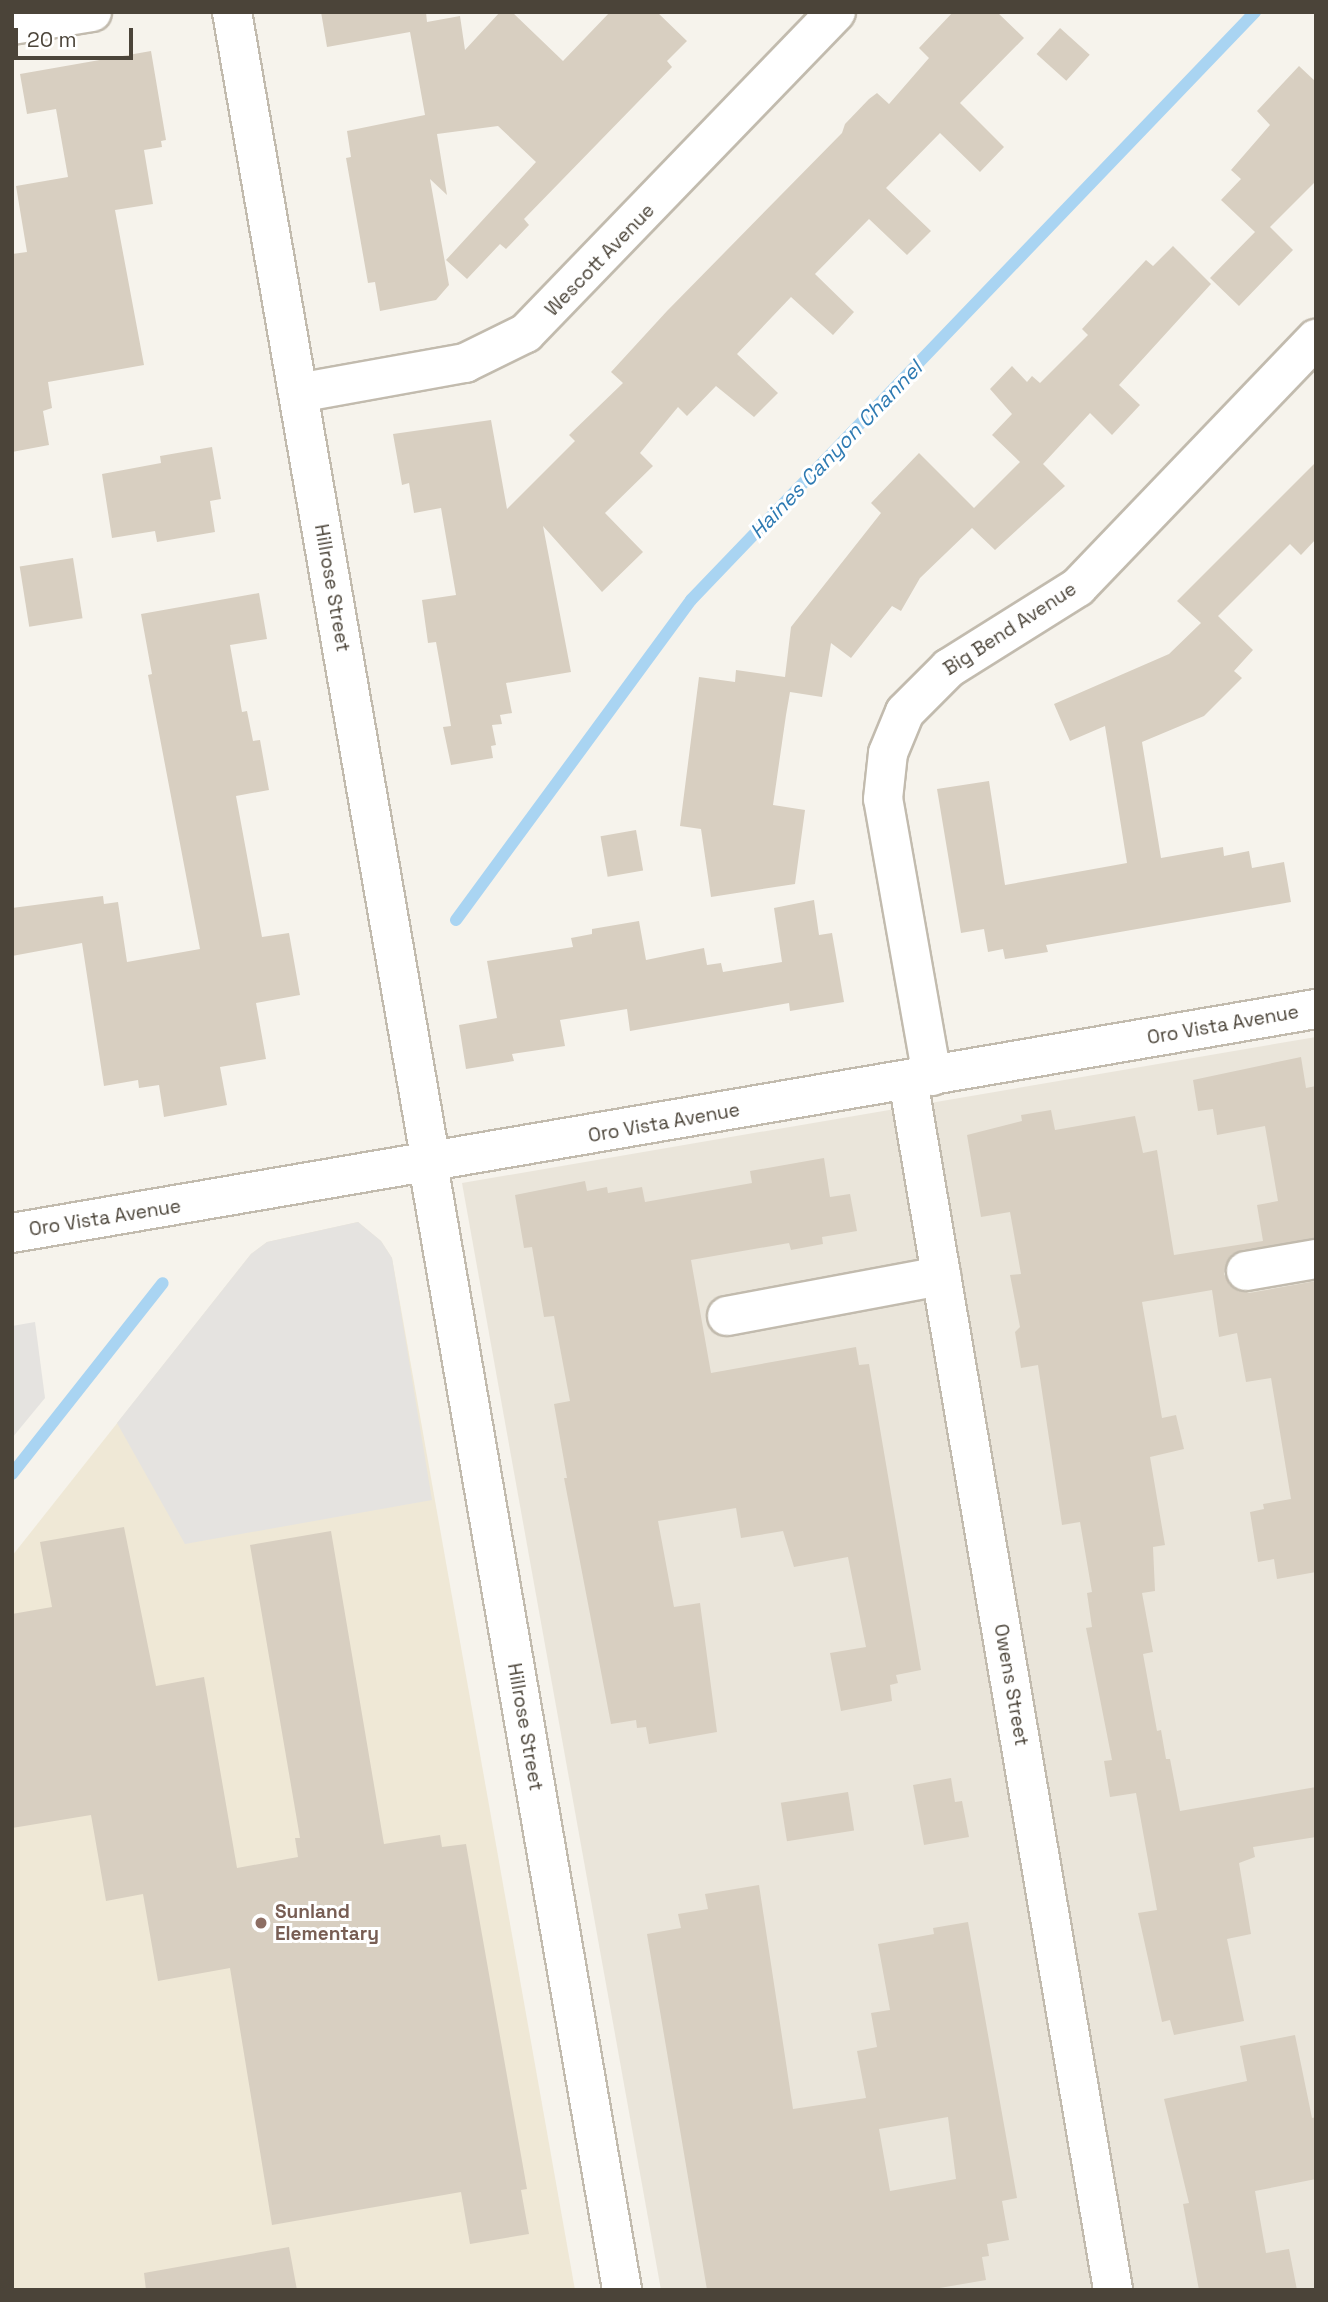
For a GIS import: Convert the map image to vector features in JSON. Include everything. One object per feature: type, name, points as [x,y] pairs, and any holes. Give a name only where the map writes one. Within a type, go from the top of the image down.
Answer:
[{"type":"street","points":[[12,25],[92,12]]},
{"type":"street","name":"Hillrose Street","points":[[232,12],[622,2290]]},
{"type":"street","name":"Wescott Avenue","points":[[298,393],[465,363],[526,333],[836,12]]},
{"type":"street","name":"Big Bend Avenue","points":[[920,1078],[883,799],[895,732],[905,712],[936,678],[1078,587],[1316,339]]},
{"type":"street","name":"Oro Vista Avenue","points":[[12,1233],[1316,1009]]},
{"type":"street","name":"Owens Street","points":[[920,1078],[941,1276],[1113,2290]]},
{"type":"street","points":[[1246,1271],[1316,1259]]},
{"type":"street","points":[[727,1316],[941,1276]]},
{"type":"shaded area","points":[[1316,1037],[1316,2290],[661,2290],[462,1183]]},
{"type":"shaded area","name":"Sunland Elementary","points":[[358,1222],[381,1241],[392,1258],[575,2290],[12,2290],[12,1556],[251,1254],[267,1242]]},
{"type":"shaded area","points":[[358,1222],[381,1241],[392,1258],[432,1500],[185,1544],[117,1423],[251,1254],[267,1242]]},
{"type":"shaded area","points":[[35,1322],[45,1398],[12,1438],[12,1326]]},
{"type":"building","points":[[321,12],[426,12],[427,22],[460,16],[465,50],[500,12],[512,12],[563,61],[610,12],[657,12],[687,41],[667,61],[672,67],[524,219],[529,225],[506,249],[500,244],[467,279],[446,260],[536,162],[498,126],[437,134],[447,195],[430,179],[449,285],[436,300],[380,311],[375,282],[368,283],[346,158],[351,157],[347,131],[425,115],[410,32],[327,47]]},
{"type":"building","points":[[953,12],[997,12],[1024,38],[960,103],[1004,147],[980,172],[940,133],[886,188],[931,231],[907,255],[869,219],[815,274],[854,312],[833,335],[791,297],[737,354],[778,393],[754,417],[716,386],[687,416],[678,407],[640,453],[653,466],[605,513],[643,552],[602,592],[543,526],[571,672],[506,683],[512,713],[500,715],[502,724],[492,725],[496,745],[491,746],[493,758],[451,765],[443,727],[451,726],[436,642],[428,643],[422,600],[456,595],[441,508],[414,513],[409,483],[402,485],[393,434],[491,420],[507,509],[575,441],[569,435],[623,383],[611,372],[667,311],[842,133],[845,124],[869,99],[877,93],[889,104],[929,58],[919,48]]},
{"type":"building","points":[[1060,28],[1090,55],[1066,81],[1037,54]]},
{"type":"building","points":[[151,51],[166,140],[161,141],[162,147],[144,150],[153,204],[115,210],[144,365],[48,382],[52,408],[43,411],[49,445],[12,452],[12,254],[27,252],[16,186],[68,177],[56,109],[27,114],[20,74]]},
{"type":"building","points":[[1299,66],[1316,82],[1316,181],[1270,227],[1293,250],[1239,306],[1210,278],[1255,232],[1221,200],[1241,179],[1231,170],[1270,125],[1257,111]]},
{"type":"building","points":[[1173,246],[1211,284],[1119,385],[1140,405],[1112,435],[1090,413],[1043,464],[1065,486],[995,550],[972,528],[920,578],[901,611],[892,606],[851,658],[831,643],[822,697],[790,692],[786,715],[773,805],[805,810],[795,884],[711,897],[701,829],[680,826],[699,677],[735,682],[736,670],[785,677],[791,627],[881,513],[871,503],[919,453],[974,508],[1020,462],[992,435],[1012,414],[990,389],[1012,366],[1027,382],[1032,376],[1040,383],[1088,335],[1082,329],[1146,260],[1153,266]]},
{"type":"building","points":[[212,447],[221,499],[210,501],[215,532],[157,542],[155,531],[112,538],[102,474],[161,463],[160,456]]},
{"type":"building","points":[[1316,462],[1316,539],[1301,555],[1290,544],[1218,616],[1253,650],[1234,671],[1242,678],[1204,716],[1142,742],[1161,858],[1223,847],[1224,856],[1249,851],[1252,868],[1284,862],[1291,902],[1046,945],[1048,952],[1005,959],[1003,949],[988,952],[984,929],[961,933],[937,789],[989,781],[1005,885],[1127,863],[1105,726],[1070,741],[1054,704],[1169,654],[1201,623],[1177,601]]},
{"type":"building","points":[[73,558],[83,618],[29,627],[20,566]]},
{"type":"building","points":[[259,593],[267,639],[230,645],[242,712],[247,711],[253,741],[260,740],[269,790],[236,796],[262,937],[289,933],[300,995],[256,1003],[266,1059],[220,1067],[227,1105],[164,1117],[159,1085],[139,1088],[138,1080],[104,1086],[82,943],[12,956],[12,908],[103,896],[104,904],[118,902],[127,962],[200,949],[148,675],[152,674],[141,614]]},
{"type":"building","points":[[636,830],[643,870],[608,877],[601,836]]},
{"type":"building","points":[[814,900],[819,935],[832,933],[844,1002],[790,1011],[789,1003],[630,1031],[627,1009],[560,1020],[565,1046],[512,1054],[514,1061],[466,1069],[459,1025],[497,1018],[487,961],[573,947],[571,938],[592,934],[592,929],[639,921],[646,960],[704,948],[707,965],[721,963],[723,972],[782,962],[774,908]]},
{"type":"building","points":[[1301,1057],[1306,1088],[1316,1086],[1316,1238],[1242,1250],[1232,1255],[1224,1274],[1230,1285],[1249,1293],[1316,1281],[1316,1572],[1277,1579],[1274,1559],[1258,1562],[1250,1512],[1264,1509],[1263,1504],[1291,1499],[1271,1378],[1246,1382],[1237,1333],[1219,1337],[1212,1290],[1142,1302],[1162,1418],[1176,1415],[1184,1449],[1150,1457],[1165,1545],[1153,1547],[1155,1591],[1142,1593],[1153,1652],[1143,1654],[1157,1731],[1161,1730],[1166,1759],[1170,1759],[1180,1811],[1316,1787],[1316,1837],[1253,1847],[1255,1857],[1239,1863],[1251,1934],[1227,1939],[1244,2021],[1174,2035],[1170,2020],[1162,2022],[1138,1913],[1157,1910],[1136,1793],[1110,1797],[1104,1761],[1112,1760],[1086,1628],[1092,1627],[1087,1593],[1092,1592],[1080,1522],[1062,1525],[1038,1365],[1021,1368],[1015,1332],[1020,1327],[1010,1275],[1021,1274],[1010,1212],[981,1217],[967,1135],[1022,1121],[1021,1115],[1051,1110],[1055,1130],[1135,1116],[1143,1153],[1157,1150],[1174,1255],[1263,1241],[1257,1205],[1278,1201],[1265,1126],[1217,1135],[1213,1109],[1198,1111],[1193,1080]]},
{"type":"building","points":[[824,1158],[830,1197],[850,1194],[857,1231],[822,1237],[823,1244],[791,1250],[789,1243],[691,1260],[711,1373],[856,1347],[859,1365],[869,1364],[921,1670],[896,1675],[898,1683],[890,1685],[892,1701],[841,1711],[830,1653],[866,1647],[848,1557],[794,1567],[783,1531],[741,1538],[736,1508],[658,1521],[674,1607],[700,1603],[717,1732],[649,1744],[646,1727],[637,1728],[636,1720],[611,1724],[564,1478],[567,1478],[554,1404],[570,1401],[554,1316],[544,1317],[532,1247],[524,1248],[515,1195],[585,1181],[587,1191],[607,1187],[608,1193],[642,1187],[645,1202],[752,1183],[750,1171]]},
{"type":"building","points":[[124,1527],[156,1686],[204,1677],[237,1868],[298,1857],[295,1838],[300,1838],[250,1545],[331,1531],[384,1844],[440,1835],[442,1847],[466,1844],[527,2189],[521,2190],[529,2234],[470,2244],[461,2192],[272,2225],[230,1968],[158,1981],[143,1894],[106,1901],[91,1815],[12,1828],[12,1614],[52,1607],[40,1542]]},
{"type":"building","points":[[951,1778],[955,1802],[962,1801],[969,1837],[924,1845],[913,1785]]},
{"type":"building","points":[[848,1792],[854,1831],[787,1841],[781,1803]]},
{"type":"building","points":[[759,1885],[793,2109],[866,2098],[857,2051],[877,2047],[871,2013],[890,2010],[878,1944],[934,1934],[933,1928],[968,1922],[1017,2198],[1002,2201],[1009,2240],[987,2244],[989,2256],[982,2257],[986,2280],[928,2290],[707,2290],[647,1934],[681,1928],[678,1914],[708,1909],[705,1894]],"holes":[[[948,2117],[956,2179],[890,2191],[879,2129]]]},
{"type":"building","points":[[1295,2035],[1312,2118],[1316,2117],[1316,2179],[1255,2191],[1266,2253],[1289,2249],[1297,2290],[1199,2290],[1183,2204],[1189,2203],[1164,2099],[1247,2081],[1240,2046]]},
{"type":"building","points":[[289,2247],[297,2290],[146,2290],[144,2273]]},
{"type":"waterway","name":"Haines Canyon Channel","points":[[456,920],[691,600],[1255,12]]},
{"type":"waterway","name":"Haines Canyon Channel","points":[[12,1474],[163,1283]]},
{"type":"place","name":"Sunland Elementary","points":[[261,1923]]}]
